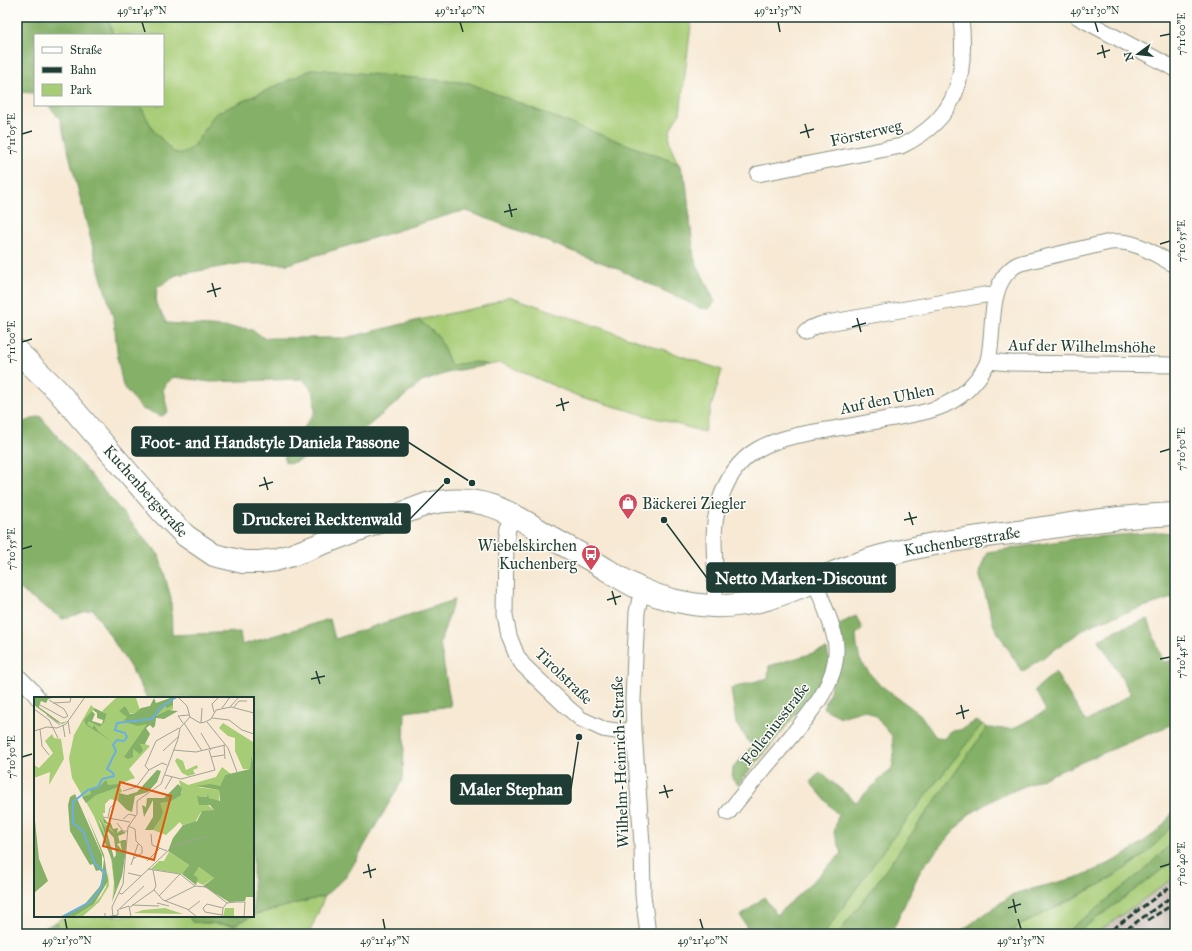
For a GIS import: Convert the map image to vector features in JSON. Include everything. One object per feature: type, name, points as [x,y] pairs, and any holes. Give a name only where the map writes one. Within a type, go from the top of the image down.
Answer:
[{"type":"main road","name":"Kuchenbergstraße","points":[[17,351],[56,389],[163,513],[186,536],[214,555],[243,562],[275,560],[292,555],[409,510],[442,501],[479,502],[516,515],[562,544],[642,589],[668,598],[714,606],[751,604],[777,597],[869,560],[916,547],[1097,520],[1175,514]]},
{"type":"street","name":"Försterweg","points":[[758,174],[901,146],[926,132],[947,111],[958,83],[962,64],[963,42],[961,17]]},
{"type":"street","points":[[1078,17],[1175,69]]},
{"type":"street","name":"Auf den Uhlen","points":[[714,606],[716,574],[715,524],[717,508],[729,478],[735,468],[754,451],[778,440],[803,434],[923,413],[943,407],[954,401],[982,372],[988,361],[996,296],[1001,281],[1010,269],[1021,262],[1110,242],[1122,241],[1134,244],[1175,265]]},
{"type":"street","points":[[806,333],[811,328],[822,324],[984,295],[996,296]]},
{"type":"street","name":"Auf der Wilhelmshöhe","points":[[988,361],[1010,363],[1175,365]]},
{"type":"street","name":"Tirolstraße","points":[[516,515],[508,528],[506,543],[505,615],[509,636],[517,656],[556,697],[581,719],[603,729],[634,731]]},
{"type":"street","name":"Folleniusstraße","points":[[728,813],[812,709],[829,681],[834,669],[836,646],[815,581]]},
{"type":"street","name":"Wilhelm-Heinrich-Straße","points":[[642,589],[638,603],[633,700],[642,844],[643,895],[648,934]]},
{"type":"street","points":[[17,675],[37,697]]},
{"type":"shaded area","points":[[1175,877],[1175,934],[1095,934],[1132,907]]},
{"type":"green space","points":[[17,17],[108,17],[113,34],[34,34],[34,93],[17,92]]},
{"type":"green space","points":[[108,17],[692,17],[680,114],[672,127],[669,138],[672,150],[679,164],[564,121],[469,83],[313,69],[215,114],[194,146],[182,154],[173,152],[153,130],[141,106],[164,106],[164,34],[113,34]]},
{"type":"green space","points":[[313,69],[469,83],[564,121],[679,164],[686,181],[694,258],[715,302],[709,309],[700,308],[616,268],[467,211],[455,213],[288,264],[237,264],[176,275],[157,288],[156,304],[167,323],[252,329],[264,338],[345,338],[419,320],[438,336],[451,365],[476,362],[488,365],[453,371],[422,382],[347,443],[291,463],[285,462],[284,448],[297,437],[315,412],[314,393],[303,379],[210,382],[174,377],[167,383],[163,390],[168,412],[162,416],[142,409],[123,386],[118,361],[114,320],[96,260],[60,119],[49,106],[141,106],[153,130],[173,152],[182,154],[194,146],[215,114]]},
{"type":"green space","points":[[509,296],[722,370],[704,432],[578,396],[501,363],[488,365],[476,362],[451,365],[438,336],[419,320],[485,306]]},
{"type":"green space","points":[[40,416],[159,555],[171,598],[172,635],[240,632],[242,645],[330,619],[335,639],[454,600],[440,643],[451,706],[405,712],[403,779],[348,874],[325,896],[254,915],[254,697],[146,697],[135,675],[93,609],[63,619],[30,597],[17,586],[17,425]]},
{"type":"green space","points":[[1160,532],[1175,533],[1175,597],[1089,626],[1022,672],[994,626],[979,573],[987,552],[1080,538]]},
{"type":"green space","points":[[856,616],[862,628],[856,635],[860,660],[878,683],[920,714],[935,736],[943,739],[951,731],[960,730],[976,721],[982,724],[887,845],[824,934],[750,934],[741,916],[764,897],[777,915],[842,853],[834,833],[838,815],[810,782],[820,772],[856,802],[892,768],[894,757],[892,736],[874,715],[865,710],[841,717],[823,708],[830,692],[837,625]]},
{"type":"green space","points":[[1148,619],[1163,662],[1175,660],[1175,723],[996,798],[968,815],[921,869],[891,934],[838,934],[880,878],[987,728],[1012,729],[1046,711],[1035,690],[1055,672],[1086,722],[1131,694],[1099,640],[1116,630]]},
{"type":"green space","points":[[827,649],[829,661],[822,682],[738,785],[732,779],[733,768],[752,746],[736,724],[731,688],[768,678],[769,666]]},
{"type":"green space","points":[[982,724],[987,728],[880,878],[838,934],[824,934],[887,845]]},
{"type":"green space","points":[[1175,810],[1175,820],[1167,832],[1146,854],[1106,881],[1019,926],[1008,934],[957,934],[1013,894],[1078,877],[1125,855],[1158,831]]},
{"type":"green space","points":[[1175,820],[1175,839],[1142,872],[1064,934],[1008,934],[1019,926],[1083,894],[1125,869],[1161,838]]},
{"type":"green space","points":[[1175,839],[1175,860],[1075,934],[1064,934],[1142,872]]},
{"type":"green space","points":[[1175,860],[1175,877],[1095,934],[1075,934]]},
{"type":"green space","points":[[325,896],[309,934],[64,934],[56,922],[64,917],[190,917],[192,922],[234,925],[250,917],[254,917],[256,914]]},
{"type":"green space","points":[[190,917],[250,917],[234,925],[192,922]]},
{"type":"green space","points":[[56,922],[64,934],[33,934]]},
{"type":"railway","points":[[1106,934],[1175,883]]},
{"type":"railway","points":[[1120,934],[1175,894]]},
{"type":"railway","points":[[1148,920],[1175,903]]},
{"type":"place","name":"Druckerei Recktenwald","points":[[447,481]]},
{"type":"place","name":"Foot- and Handstyle Daniela Passone","points":[[472,483]]},
{"type":"place","name":"Bäckerei Ziegler","points":[[628,520]]},
{"type":"place","name":"Netto Marken-Discount","points":[[664,520]]},
{"type":"place","name":"Wiebelskirchen Kuchenberg","points":[[591,571]]},
{"type":"place","name":"Maler Stephan","points":[[579,737]]}]
